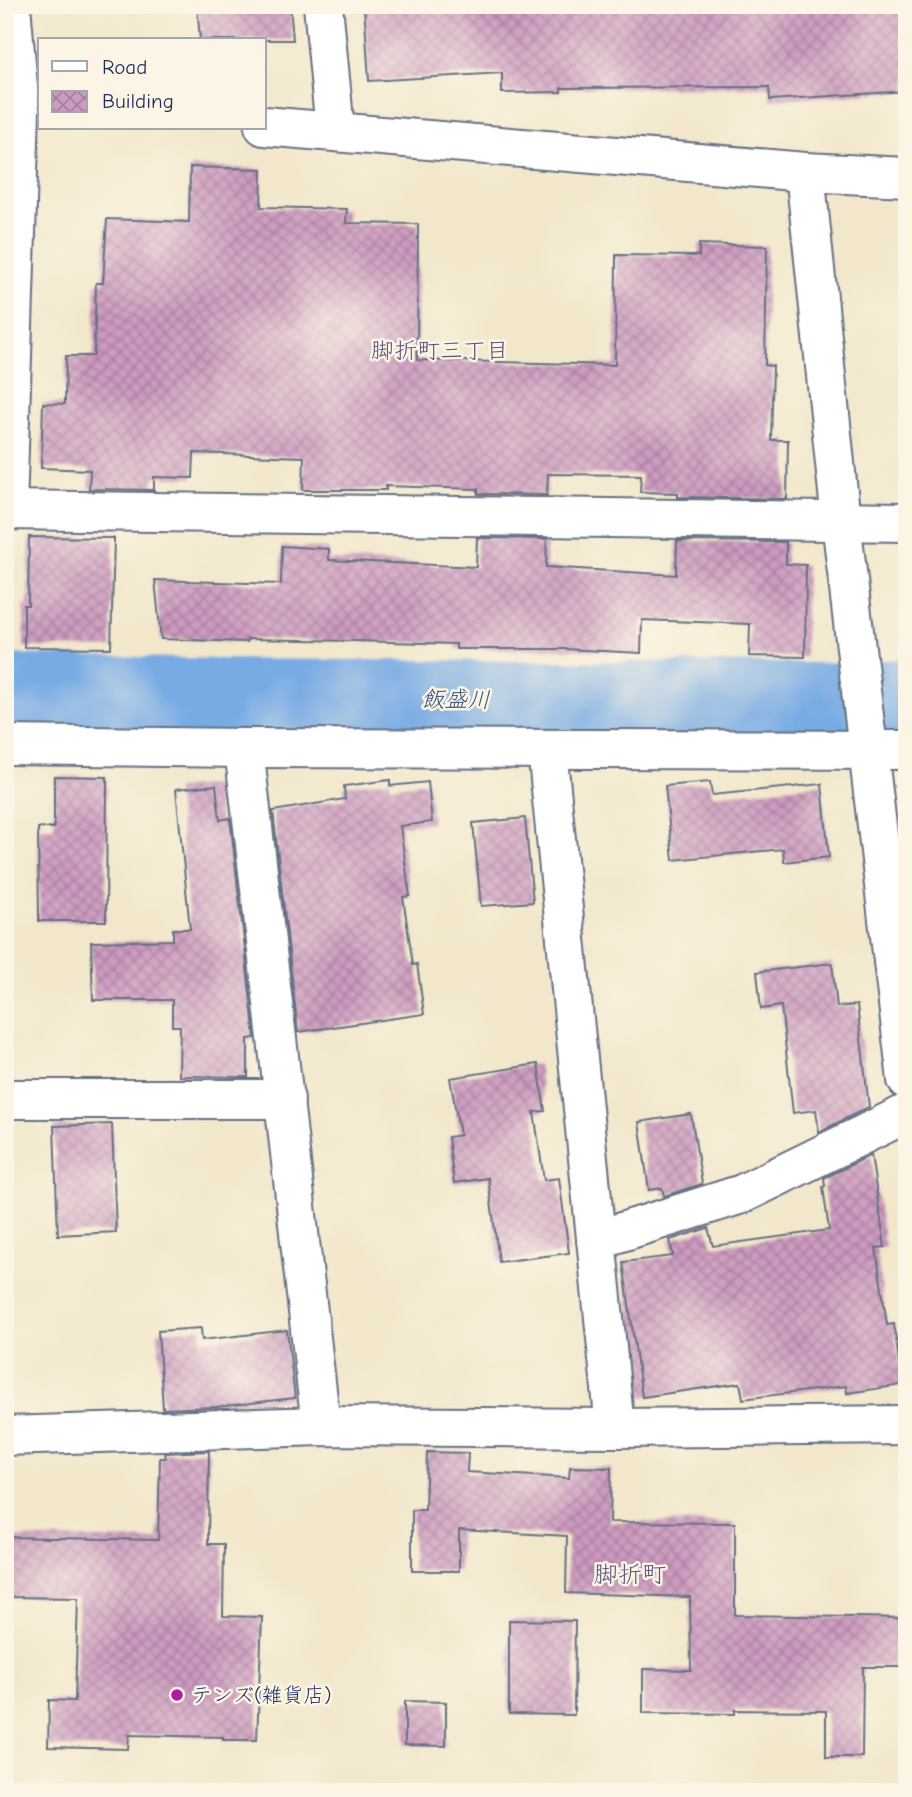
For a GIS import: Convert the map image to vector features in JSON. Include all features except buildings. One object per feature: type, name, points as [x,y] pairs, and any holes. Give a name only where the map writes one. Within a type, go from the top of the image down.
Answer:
[{"type":"street","points":[[11,5],[22,110],[6,510],[907,522]]},
{"type":"street","points":[[323,5],[335,131]]},
{"type":"street","points":[[266,126],[805,172],[907,177]]},
{"type":"street","points":[[805,172],[841,521],[888,750],[907,1080]]},
{"type":"street","points":[[5,745],[888,750]]},
{"type":"street","points":[[244,748],[321,1426]]},
{"type":"street","points":[[547,748],[615,1428]]},
{"type":"street","points":[[5,1099],[285,1099]]},
{"type":"street","points":[[596,1240],[742,1194],[907,1113]]},
{"type":"street","points":[[5,1436],[321,1426],[907,1426]]},
{"type":"waterway","name":"飯盛川","points":[[5,694],[227,699],[820,703],[907,699]]},
{"type":"place","name":"テンズ(雑貨店)","points":[[177,1695]]},
{"type":"district","name":"脚折町三丁目","points":[[440,350]]},
{"type":"district","name":"脚折町","points":[[630,1574]]}]
